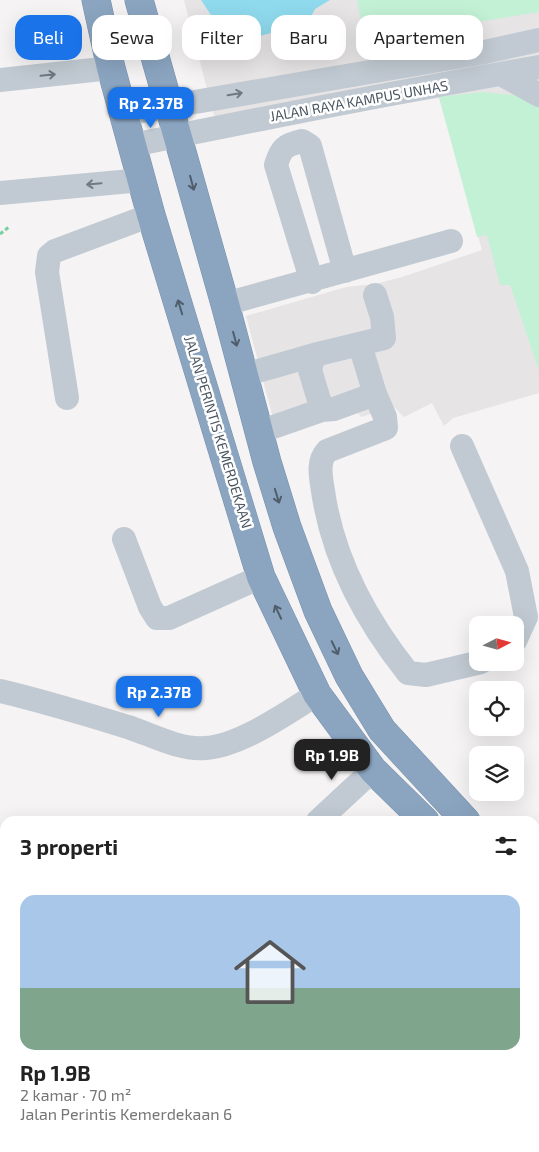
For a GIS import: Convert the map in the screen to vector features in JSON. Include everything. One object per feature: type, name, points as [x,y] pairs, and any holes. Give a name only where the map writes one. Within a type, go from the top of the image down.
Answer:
[{"type":"highway","name":"JALAN PERINTIS KEMERDEKAAN","points":[[96,0],[111,68],[151,215],[262,577],[317,694],[373,770],[420,816]]},
{"type":"highway","points":[[139,0],[226,304],[259,432],[287,527],[318,611],[349,676],[382,730],[461,816]]},
{"type":"street","name":"JALAN RAYA KAMPUS UNHAS","points":[[483,51],[539,40]]},
{"type":"street","name":"JALAN RAYA KAMPUS UNHAS","points":[[125,114],[435,60]]},
{"type":"street","points":[[465,60],[470,80]]},
{"type":"street","name":"JALAN RAYA KAMPUS UNHAS","points":[[133,145],[364,98],[539,67]]},
{"type":"street","points":[[0,80],[111,68]]},
{"type":"street","points":[[501,74],[539,95]]},
{"type":"street","points":[[312,282],[276,165],[280,150],[287,144],[302,141],[310,146],[344,271]]},
{"type":"street","points":[[0,193],[142,180]]},
{"type":"street","points":[[67,398],[47,272],[49,256],[55,251],[151,215]]},
{"type":"street","points":[[226,304],[312,282],[451,241]]},
{"type":"street","points":[[244,375],[384,338],[382,317],[375,295]]},
{"type":"street","points":[[360,345],[375,394],[385,417],[386,428],[327,451],[322,458],[320,470],[331,534],[351,589],[386,646],[408,673],[426,674],[469,665]]},
{"type":"street","points":[[314,355],[310,370],[322,410]]},
{"type":"street","points":[[259,432],[375,394]]},
{"type":"street","points":[[462,446],[517,571],[526,617],[524,621]]},
{"type":"street","points":[[124,539],[150,607],[157,618],[169,618],[262,577]]},
{"type":"street","points":[[0,691],[34,698],[154,737],[204,748],[227,744],[263,728],[317,694]]},
{"type":"street","points":[[323,816],[373,770]]},
{"type":"path","points":[[0,234],[10,227]]},
{"type":"shaded area","points":[[184,0],[539,0],[539,393],[453,418],[444,426],[432,403],[404,417],[394,407],[361,417],[354,408],[277,433],[246,316],[346,287],[375,284],[402,277],[482,250],[439,98],[320,117],[220,139],[200,60],[261,60],[261,15],[188,15]]},
{"type":"green space","points":[[357,0],[539,0],[539,12],[483,21],[483,15],[360,15]]},
{"type":"green space","points":[[484,92],[539,98],[539,371],[510,285],[500,285],[487,235],[477,237],[439,97]]},
{"type":"water","points":[[201,0],[330,0],[315,9],[312,15],[271,15],[271,33],[261,36],[261,15],[211,15]]}]
